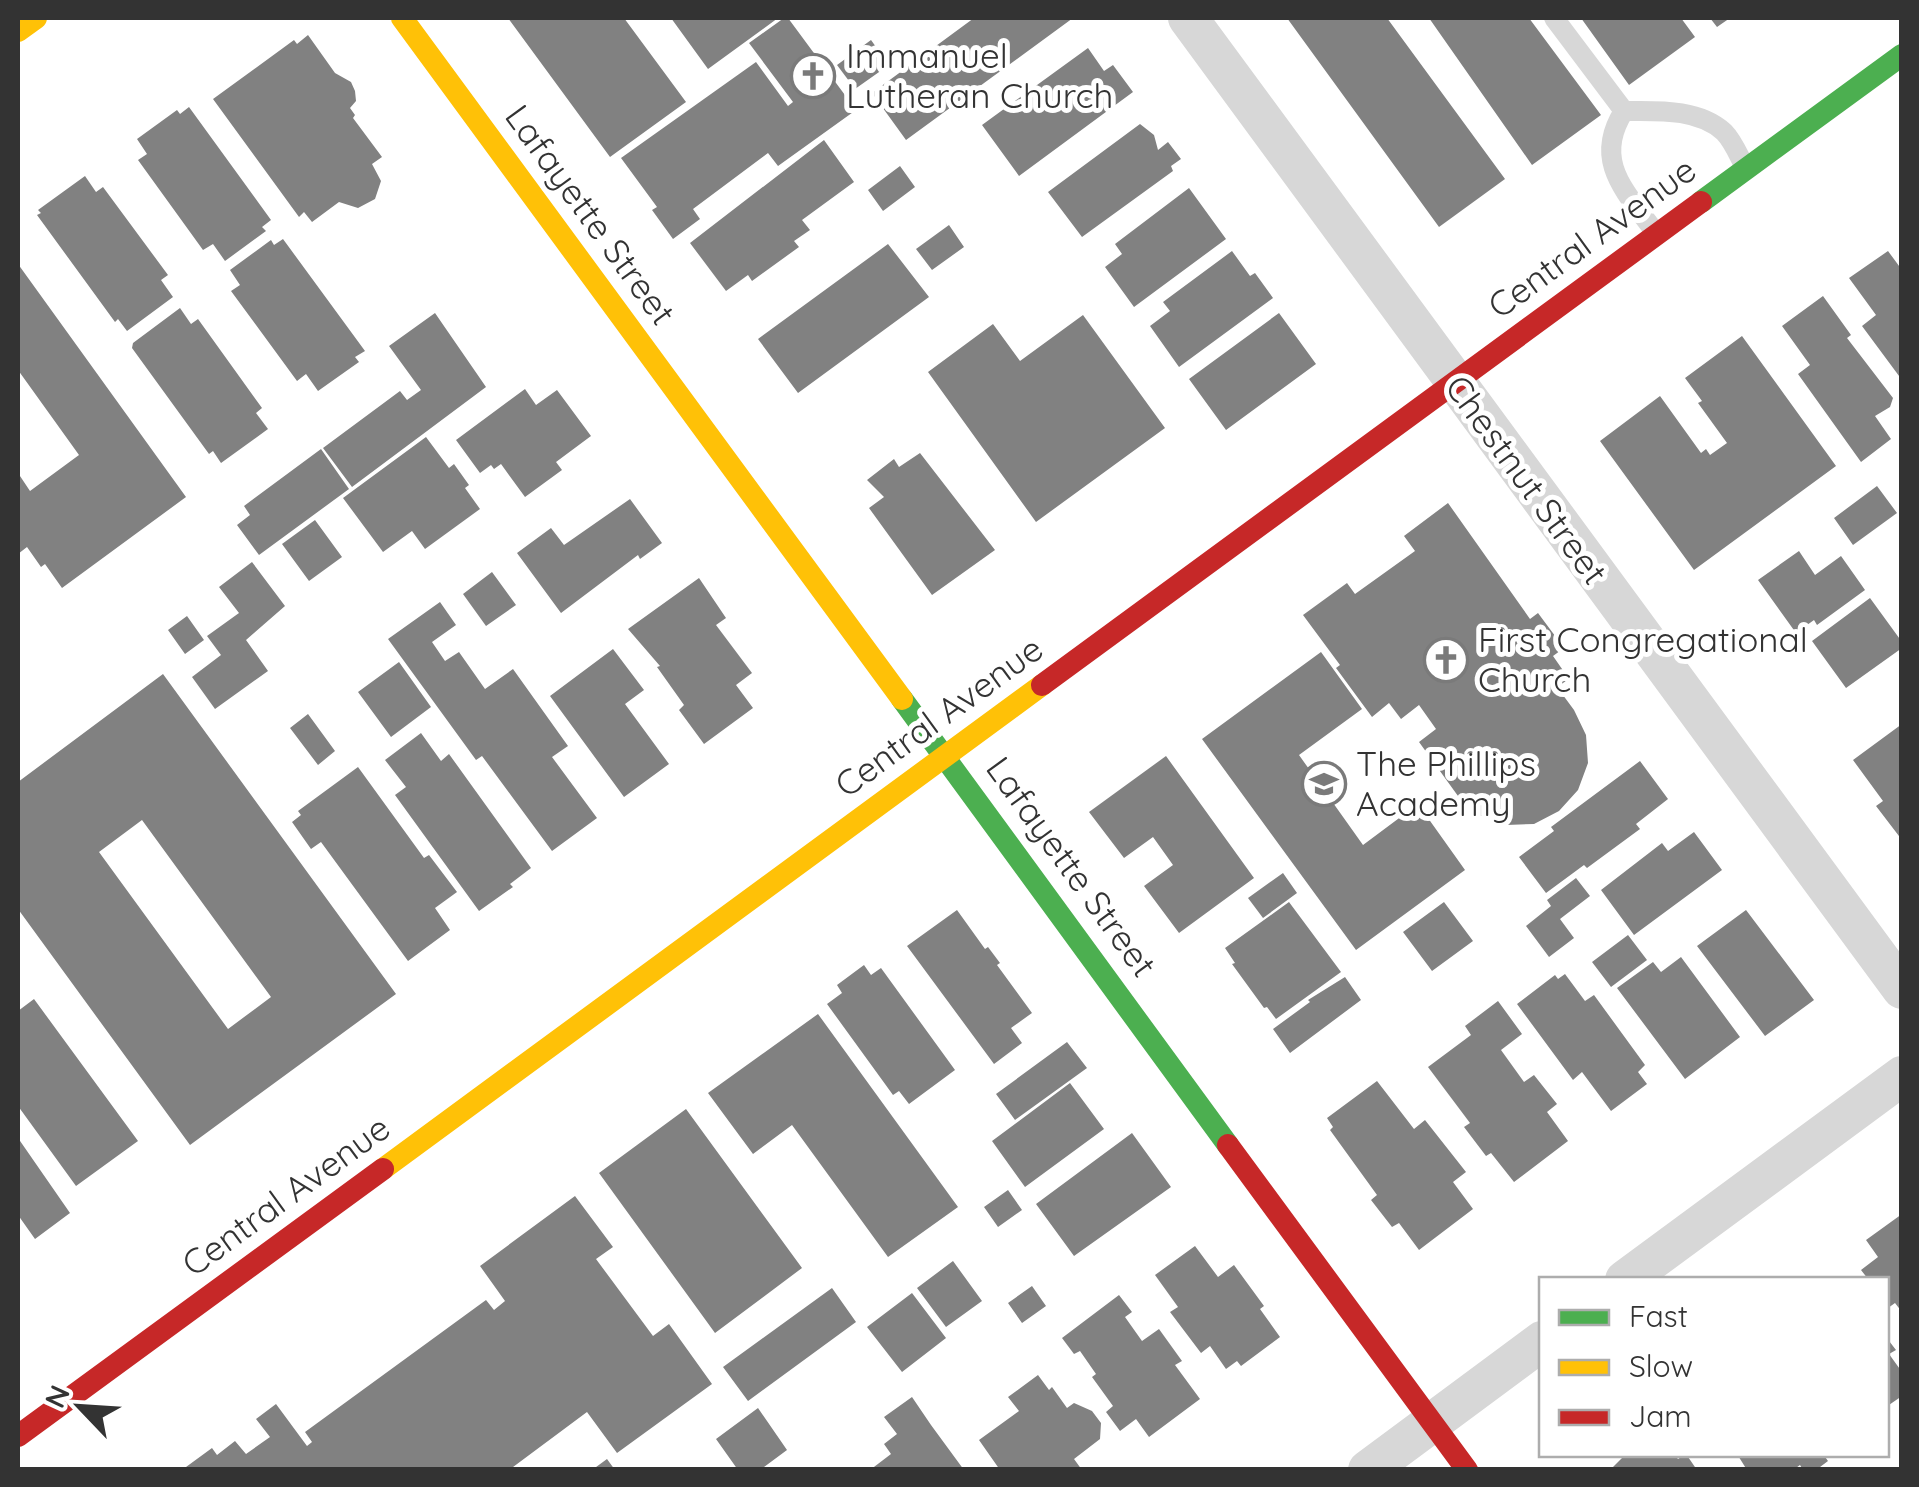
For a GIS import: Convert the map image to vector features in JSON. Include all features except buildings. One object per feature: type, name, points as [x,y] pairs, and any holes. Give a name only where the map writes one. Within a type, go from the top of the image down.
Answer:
[{"type":"street","points":[[18,31],[36,18]]},
{"type":"street","name":"Lafayette Street","points":[[402,18],[1467,1470]]},
{"type":"street","name":"Chestnut Street","points":[[1188,18],[1902,990]]},
{"type":"street","name":"Central Avenue","points":[[18,1436],[1902,55]]},
{"type":"street","points":[[1629,1277],[1902,1076]]},
{"type":"street","points":[[1368,1470],[1539,1343]]},
{"type":"lane","points":[[1554,18],[1624,112]]},
{"type":"lane","points":[[1624,112],[1665,110],[1703,119],[1725,133],[1746,168]]},
{"type":"lane","points":[[1624,112],[1614,127],[1609,153],[1617,179],[1656,234]]},
{"type":"traffic: fast","points":[[1701,202],[1902,55]]},
{"type":"traffic: fast","points":[[902,699],[1228,1145]]},
{"type":"traffic: slow","points":[[18,31],[36,18]]},
{"type":"traffic: slow","points":[[402,18],[902,699]]},
{"type":"traffic: slow","points":[[383,1169],[1042,685]]},
{"type":"traffic: jam","points":[[1042,685],[1701,202]]},
{"type":"traffic: jam","points":[[1228,1145],[1467,1470]]},
{"type":"traffic: jam","points":[[18,1436],[383,1169]]},
{"type":"place","name":"Immanuel Lutheran Church","points":[[813,76]]},
{"type":"place","name":"First Congregational Church","points":[[1446,660]]},
{"type":"place","name":"The Phillips Academy","points":[[1324,784]]}]
